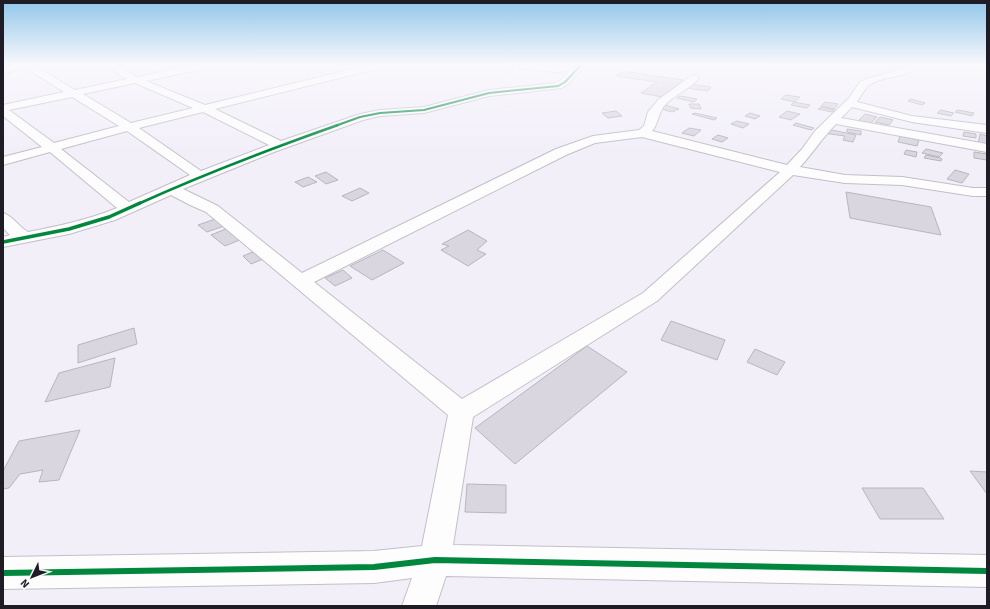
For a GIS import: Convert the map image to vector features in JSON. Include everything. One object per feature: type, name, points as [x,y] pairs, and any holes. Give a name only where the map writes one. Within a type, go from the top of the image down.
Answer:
[{"type":"street","points":[[3,108],[70,93]]},
{"type":"street","points":[[73,93],[129,127],[200,176]]},
{"type":"street","points":[[168,93],[203,108],[280,145]]},
{"type":"street","points":[[3,161],[129,127],[263,93]]},
{"type":"street","points":[[3,242],[69,229],[109,217],[200,176],[280,145],[360,117],[380,113],[424,110],[487,93]]},
{"type":"street","points":[[642,133],[649,128],[654,112],[662,102],[673,93]]},
{"type":"street","points":[[419,606],[436,560],[461,412],[650,297],[790,170],[807,152],[819,134],[850,103],[856,93]]},
{"type":"street","points":[[850,103],[906,118],[987,129]]},
{"type":"street","points":[[3,111],[128,209]]},
{"type":"street","points":[[898,132],[906,118]]},
{"type":"street","points":[[832,120],[987,148]]},
{"type":"street","points":[[300,281],[561,152],[593,140],[642,133],[679,141],[790,170],[845,179],[902,181],[973,192],[987,192]]},
{"type":"street","points":[[172,189],[195,202],[212,209],[461,412]]},
{"type":"street","points":[[3,218],[16,232],[26,238]]},
{"type":"street","points":[[3,573],[374,568],[436,560],[979,576]]},
{"type":"building","points":[[643,93],[666,93],[662,97]]},
{"type":"building","points":[[786,95],[800,97],[795,102],[781,99]]},
{"type":"building","points":[[680,96],[697,99],[694,102],[677,98]]},
{"type":"building","points":[[911,99],[925,103],[922,105],[908,101]]},
{"type":"building","points":[[794,102],[810,105],[807,108],[791,105]]},
{"type":"building","points":[[825,102],[838,104],[834,109],[821,106]]},
{"type":"building","points":[[689,104],[699,104],[701,109],[691,108]]},
{"type":"building","points":[[665,105],[679,109],[672,112],[659,108]]},
{"type":"building","points":[[821,107],[835,110],[832,112],[818,109]]},
{"type":"building","points":[[941,110],[954,113],[951,116],[937,113]]},
{"type":"building","points":[[958,110],[974,113],[972,116],[955,112]]},
{"type":"building","points":[[616,111],[622,116],[608,118],[602,113]]},
{"type":"building","points":[[787,111],[800,114],[791,120],[779,117]]},
{"type":"building","points":[[695,113],[717,118],[714,120],[692,114]]},
{"type":"building","points":[[750,113],[760,116],[755,119],[745,116]]},
{"type":"building","points":[[865,114],[877,117],[871,123],[858,121]]},
{"type":"building","points":[[880,117],[893,120],[889,125],[875,122]]},
{"type":"building","points":[[737,121],[749,124],[743,128],[731,124]]},
{"type":"building","points":[[796,123],[814,128],[811,130],[793,125]]},
{"type":"building","points":[[689,128],[701,130],[694,136],[682,133]]},
{"type":"building","points":[[827,129],[856,135],[853,142],[843,140],[845,136],[823,133]]},
{"type":"building","points":[[847,129],[861,131],[861,135],[847,132]]},
{"type":"building","points":[[964,132],[976,134],[976,138],[963,136]]},
{"type":"building","points":[[980,134],[987,136],[987,146],[978,144]]},
{"type":"building","points":[[718,135],[728,138],[722,142],[712,139]]},
{"type":"building","points":[[900,136],[919,140],[917,146],[898,142]]},
{"type":"building","points":[[926,149],[943,153],[939,157],[922,153]]},
{"type":"building","points":[[906,150],[917,152],[916,157],[904,154]]},
{"type":"building","points":[[974,152],[987,154],[987,160],[974,158]]},
{"type":"building","points":[[926,155],[942,159],[941,161],[924,158]]},
{"type":"building","points":[[955,170],[969,174],[962,183],[947,179]]},
{"type":"building","points":[[326,172],[338,180],[326,184],[315,176]]},
{"type":"building","points":[[308,177],[317,182],[303,187],[295,182]]},
{"type":"building","points":[[360,188],[369,193],[352,201],[342,196]]},
{"type":"building","points":[[846,192],[931,207],[941,235],[850,218]]},
{"type":"building","points":[[221,217],[230,224],[207,232],[198,225]]},
{"type":"building","points":[[228,228],[242,239],[225,246],[211,235]]},
{"type":"building","points":[[468,230],[487,241],[477,250],[486,254],[468,266],[441,250],[449,246],[442,244]]},
{"type":"building","points":[[260,249],[268,257],[251,264],[243,256]]},
{"type":"building","points":[[383,250],[404,263],[372,280],[350,266]]},
{"type":"building","points":[[343,270],[352,278],[335,286],[325,278]]},
{"type":"building","points":[[671,321],[725,340],[717,360],[661,340]]},
{"type":"building","points":[[134,328],[137,344],[78,363],[78,345]]},
{"type":"building","points":[[587,346],[627,372],[515,464],[475,428]]},
{"type":"building","points":[[755,349],[785,362],[777,375],[747,362]]},
{"type":"building","points":[[115,358],[110,387],[45,402],[59,373]]},
{"type":"building","points":[[80,430],[59,480],[39,482],[43,470],[20,474],[9,488],[3,489],[3,471],[19,441]]},
{"type":"building","points":[[970,471],[987,472],[987,494]]},
{"type":"building","points":[[467,484],[506,485],[506,513],[465,512]]},
{"type":"building","points":[[862,488],[923,488],[944,519],[880,519]]},
{"type":"cycle path","points":[[3,242],[69,229],[109,217],[200,176],[269,149],[360,117],[380,113],[424,110],[487,93]]},
{"type":"cycle path","points":[[3,573],[374,567],[435,560],[987,571]]}]
